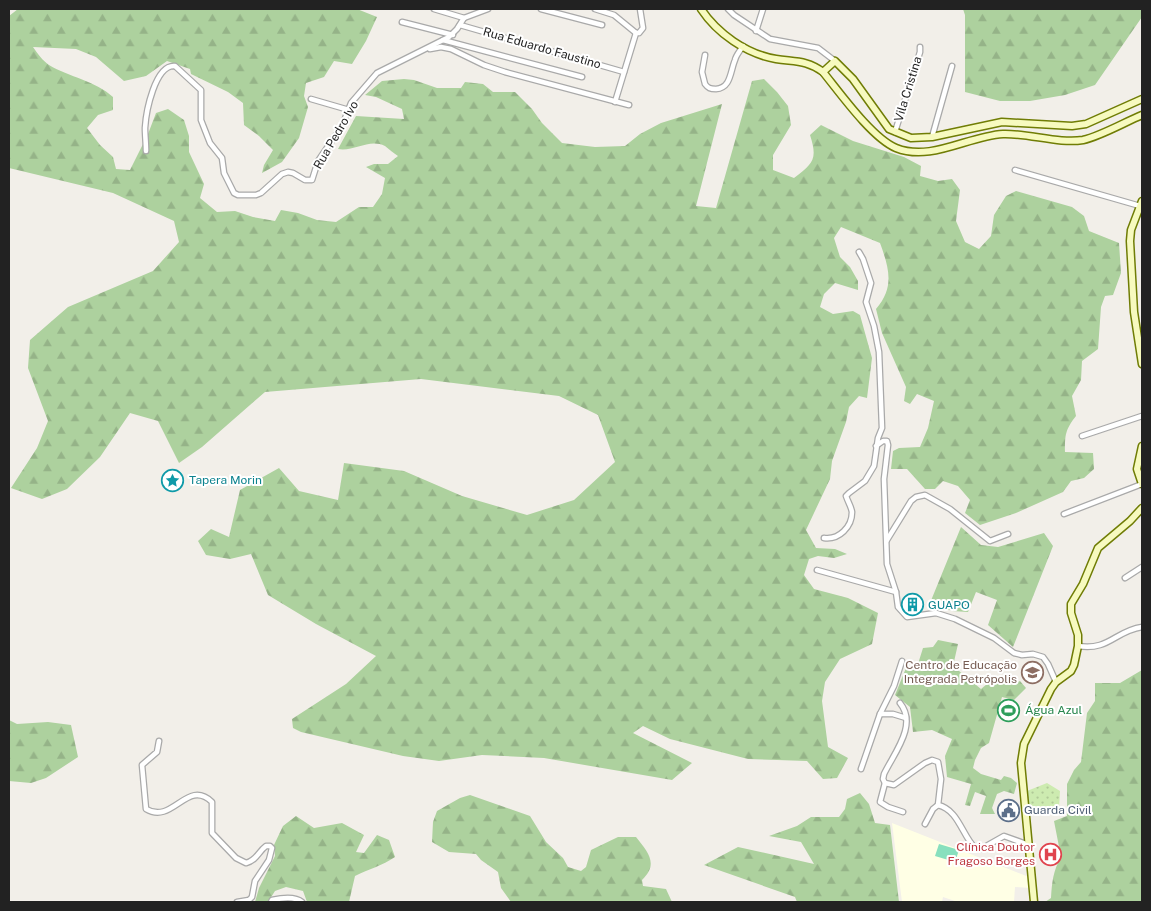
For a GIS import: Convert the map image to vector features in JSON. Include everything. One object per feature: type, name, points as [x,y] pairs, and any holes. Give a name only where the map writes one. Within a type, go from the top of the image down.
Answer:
[{"type":"street","points":[[434,9],[464,18],[488,9]]},
{"type":"street","points":[[541,9],[602,25]]},
{"type":"street","points":[[595,9],[614,15],[636,33]]},
{"type":"street","points":[[615,102],[636,33],[639,33],[643,28],[640,9]]},
{"type":"street","points":[[701,9],[720,32],[755,53],[767,57],[811,64],[823,72],[874,134],[896,148],[910,152],[928,152],[995,135],[1009,134],[1082,140],[1142,115]]},
{"type":"street","points":[[728,9],[770,40],[818,48],[853,78],[888,129],[911,138],[932,137],[992,123],[1015,122],[1072,126],[1086,124],[1142,99]]},
{"type":"street","points":[[756,31],[763,9]]},
{"type":"street","name":"Rua Pedro Ivo","points":[[146,151],[145,126],[157,77],[172,65],[179,68],[201,90],[201,120],[204,129],[210,143],[222,158],[224,173],[228,182],[238,195],[256,195],[261,193],[282,174],[288,172],[305,180],[312,180],[318,161],[342,126],[351,103],[377,74],[452,35],[464,18]]},
{"type":"street","points":[[402,22],[452,35]]},
{"type":"street","name":"Rua Eduardo Faustino","points":[[460,25],[624,72]]},
{"type":"street","points":[[443,40],[582,77]]},
{"type":"street","points":[[705,55],[702,67],[703,80],[707,87],[719,89],[725,86],[729,80],[735,58],[743,46]]},
{"type":"street","name":"Vila Cristina","points":[[896,132],[920,47]]},
{"type":"street","points":[[421,52],[437,48],[450,49],[484,65],[505,72],[629,105]]},
{"type":"street","points":[[823,72],[835,61]]},
{"type":"street","points":[[932,137],[952,66]]},
{"type":"street","points":[[311,99],[349,110]]},
{"type":"street","points":[[992,123],[995,135]]},
{"type":"street","points":[[1015,170],[1141,203],[1131,230],[1130,240],[1134,312],[1142,364]]},
{"type":"street","points":[[824,538],[836,538],[844,531],[852,512],[846,496],[869,476],[874,466],[876,446],[882,423],[879,352],[874,326],[866,302],[871,283],[859,252]]},
{"type":"street","points":[[1082,436],[1142,416]]},
{"type":"street","points":[[876,446],[883,441],[888,445],[884,479],[887,564],[896,592],[898,606],[907,617],[936,613],[955,619],[994,638],[1014,653],[1022,655],[1033,654],[1043,657],[1056,682]]},
{"type":"street","points":[[1064,514],[1142,484],[1137,469],[1142,446]]},
{"type":"street","points":[[886,541],[911,501],[916,497],[925,495],[950,509],[990,541],[1008,534]]},
{"type":"street","points":[[1034,902],[1021,757],[1024,744],[1056,682],[1071,671],[1074,665],[1078,635],[1071,613],[1071,604],[1083,584],[1098,548],[1130,521],[1142,508]]},
{"type":"street","points":[[1125,578],[1142,567]]},
{"type":"street","points":[[817,570],[896,592]]},
{"type":"street","points":[[1078,646],[1099,647],[1122,634],[1142,627]]},
{"type":"street","points":[[861,770],[880,714],[894,686],[902,661]]},
{"type":"street","points":[[900,703],[904,708],[906,718],[903,737],[884,774],[883,779],[885,783],[880,802],[903,812]]},
{"type":"street","points":[[880,714],[893,714],[906,718]]},
{"type":"street","points":[[159,741],[157,752],[142,765],[146,809],[150,812],[162,813],[172,809],[181,800],[188,797],[202,796],[212,802],[212,833],[236,858],[246,863],[257,858],[266,846],[272,848],[269,860],[255,881],[252,897],[250,900],[237,902]]},
{"type":"street","points":[[885,783],[894,785],[924,763],[932,760],[938,762],[941,779],[938,805],[933,809],[925,824]]},
{"type":"street","points":[[938,805],[944,806],[951,811],[976,849],[982,849],[1004,836],[1029,845]]},
{"type":"street","points":[[270,902],[276,899],[296,898],[302,902]]},
{"type":"shaded area","points":[[892,823],[1029,877],[1030,888],[1015,887],[1014,902],[958,902],[943,897],[942,902],[902,902]]},
{"type":"green space","points":[[18,9],[357,9],[377,17],[366,41],[352,64],[334,61],[324,77],[306,83],[304,96],[308,107],[299,138],[282,162],[262,173],[264,165],[273,150],[244,125],[243,103],[228,92],[191,74],[190,69],[167,61],[146,76],[124,81],[96,57],[76,49],[33,47],[49,65],[99,87],[113,97],[113,110],[98,115],[87,128],[100,145],[113,157],[116,169],[130,170],[156,113],[168,109],[184,120],[189,136],[189,152],[204,184],[200,198],[217,212],[235,211],[275,221],[281,210],[298,213],[317,220],[336,222],[359,207],[373,207],[382,194],[385,178],[366,167],[374,164],[388,164],[398,156],[385,146],[379,144],[338,149],[356,116],[404,119],[402,109],[376,97],[365,95],[382,81],[404,79],[414,80],[437,88],[461,88],[465,82],[483,84],[493,92],[515,92],[562,143],[595,147],[625,146],[640,134],[661,123],[722,104],[696,206],[716,208],[752,81],[764,79],[788,106],[791,125],[773,155],[773,170],[794,178],[806,168],[812,160],[814,150],[810,135],[821,125],[853,141],[904,157],[921,166],[920,176],[938,181],[952,179],[960,190],[956,221],[965,242],[979,249],[991,236],[994,215],[1006,196],[1016,191],[1072,207],[1084,216],[1089,231],[1119,243],[1121,273],[1113,295],[1105,296],[1101,307],[1098,349],[1082,361],[1081,380],[1072,396],[1076,416],[1068,429],[1066,437],[1065,452],[1093,453],[1094,469],[1084,478],[1071,481],[1063,492],[1016,513],[980,525],[965,513],[970,500],[958,486],[943,481],[935,489],[925,489],[907,469],[891,469],[893,451],[899,448],[920,447],[928,428],[934,401],[917,394],[910,404],[904,401],[906,387],[882,333],[876,309],[886,293],[889,277],[880,243],[841,227],[834,238],[840,257],[850,267],[858,281],[858,290],[835,283],[824,294],[820,307],[833,314],[853,311],[860,315],[872,358],[867,398],[859,396],[849,407],[846,422],[832,461],[830,479],[806,530],[816,548],[835,549],[847,554],[834,558],[818,556],[809,559],[804,575],[814,589],[848,598],[878,613],[872,644],[840,659],[825,682],[822,701],[828,747],[848,758],[837,778],[823,779],[807,761],[748,759],[670,739],[643,726],[633,733],[692,763],[672,780],[544,758],[482,755],[439,761],[403,756],[301,732],[293,728],[292,719],[346,684],[376,656],[316,624],[268,595],[251,554],[230,559],[206,555],[198,541],[211,529],[229,537],[240,490],[279,468],[299,491],[338,500],[344,463],[404,471],[462,496],[527,515],[574,500],[615,462],[598,415],[559,396],[421,379],[265,392],[202,447],[179,463],[158,421],[130,413],[100,457],[67,489],[42,499],[11,488],[37,448],[48,421],[28,368],[30,340],[68,307],[153,271],[179,242],[174,221],[113,193],[9,168],[9,16]]},
{"type":"green space","points":[[963,9],[1142,9],[1142,17],[1095,85],[1065,95],[1030,101],[1000,101],[965,92],[965,15]]},
{"type":"green space","points":[[961,527],[981,545],[998,547],[1044,533],[1053,546],[1013,647],[988,625],[997,600],[976,592],[968,612],[952,611],[930,603]]},
{"type":"green space","points":[[938,640],[958,644],[953,666],[981,689],[993,679],[1010,684],[1020,681],[1026,688],[1014,700],[1002,697],[989,743],[981,748],[973,768],[981,774],[1001,780],[1004,776],[1011,778],[1017,783],[1014,794],[1004,791],[997,794],[992,808],[995,814],[980,814],[986,796],[975,792],[970,806],[965,805],[971,784],[947,777],[945,756],[952,739],[932,730],[913,732],[910,707],[895,695],[906,668],[917,667],[923,648],[933,647]]},
{"type":"green space","points":[[1142,670],[1142,902],[1045,902],[1051,898],[1053,877],[1061,857],[1054,821],[1067,816],[1067,784],[1074,770],[1081,762],[1087,713],[1095,701],[1095,683],[1120,683]]},
{"type":"green space","points":[[9,720],[17,724],[48,722],[71,725],[78,757],[46,778],[31,783],[9,781]]},
{"type":"green space","points":[[1047,783],[1060,791],[1059,809],[1030,810],[1027,791]]},
{"type":"green space","points":[[860,793],[869,804],[875,823],[890,825],[899,902],[797,902],[795,897],[704,865],[738,847],[814,864],[801,842],[769,836],[797,826],[811,817],[839,817],[845,809],[847,799]]},
{"type":"green space","points":[[470,795],[530,816],[546,842],[563,858],[568,867],[581,871],[586,867],[591,850],[618,837],[636,837],[648,853],[651,863],[650,869],[642,880],[643,886],[666,889],[672,902],[511,902],[501,888],[498,872],[476,854],[449,852],[432,842],[433,822],[437,811],[460,798]]},
{"type":"green space","points":[[296,816],[314,828],[342,823],[364,835],[356,852],[364,853],[377,835],[389,840],[395,857],[355,876],[349,902],[307,902],[303,891],[286,887],[275,891],[268,902],[255,902],[259,888],[275,856],[274,845],[283,826]]},
{"type":"green space","points":[[939,844],[959,850],[955,862],[935,856]]},
{"type":"place","name":"Tapera Morin","points":[[173,480]]},
{"type":"place","name":"GUAPO","points":[[912,605]]},
{"type":"place","name":"Centro de Educação Integrada Petrópolis","points":[[1033,672]]},
{"type":"place","name":"Água Azul","points":[[1009,710]]},
{"type":"place","name":"Guarda Civil","points":[[1008,810]]},
{"type":"place","name":"Clínica Doutor Fragoso Borges","points":[[1051,854]]}]
